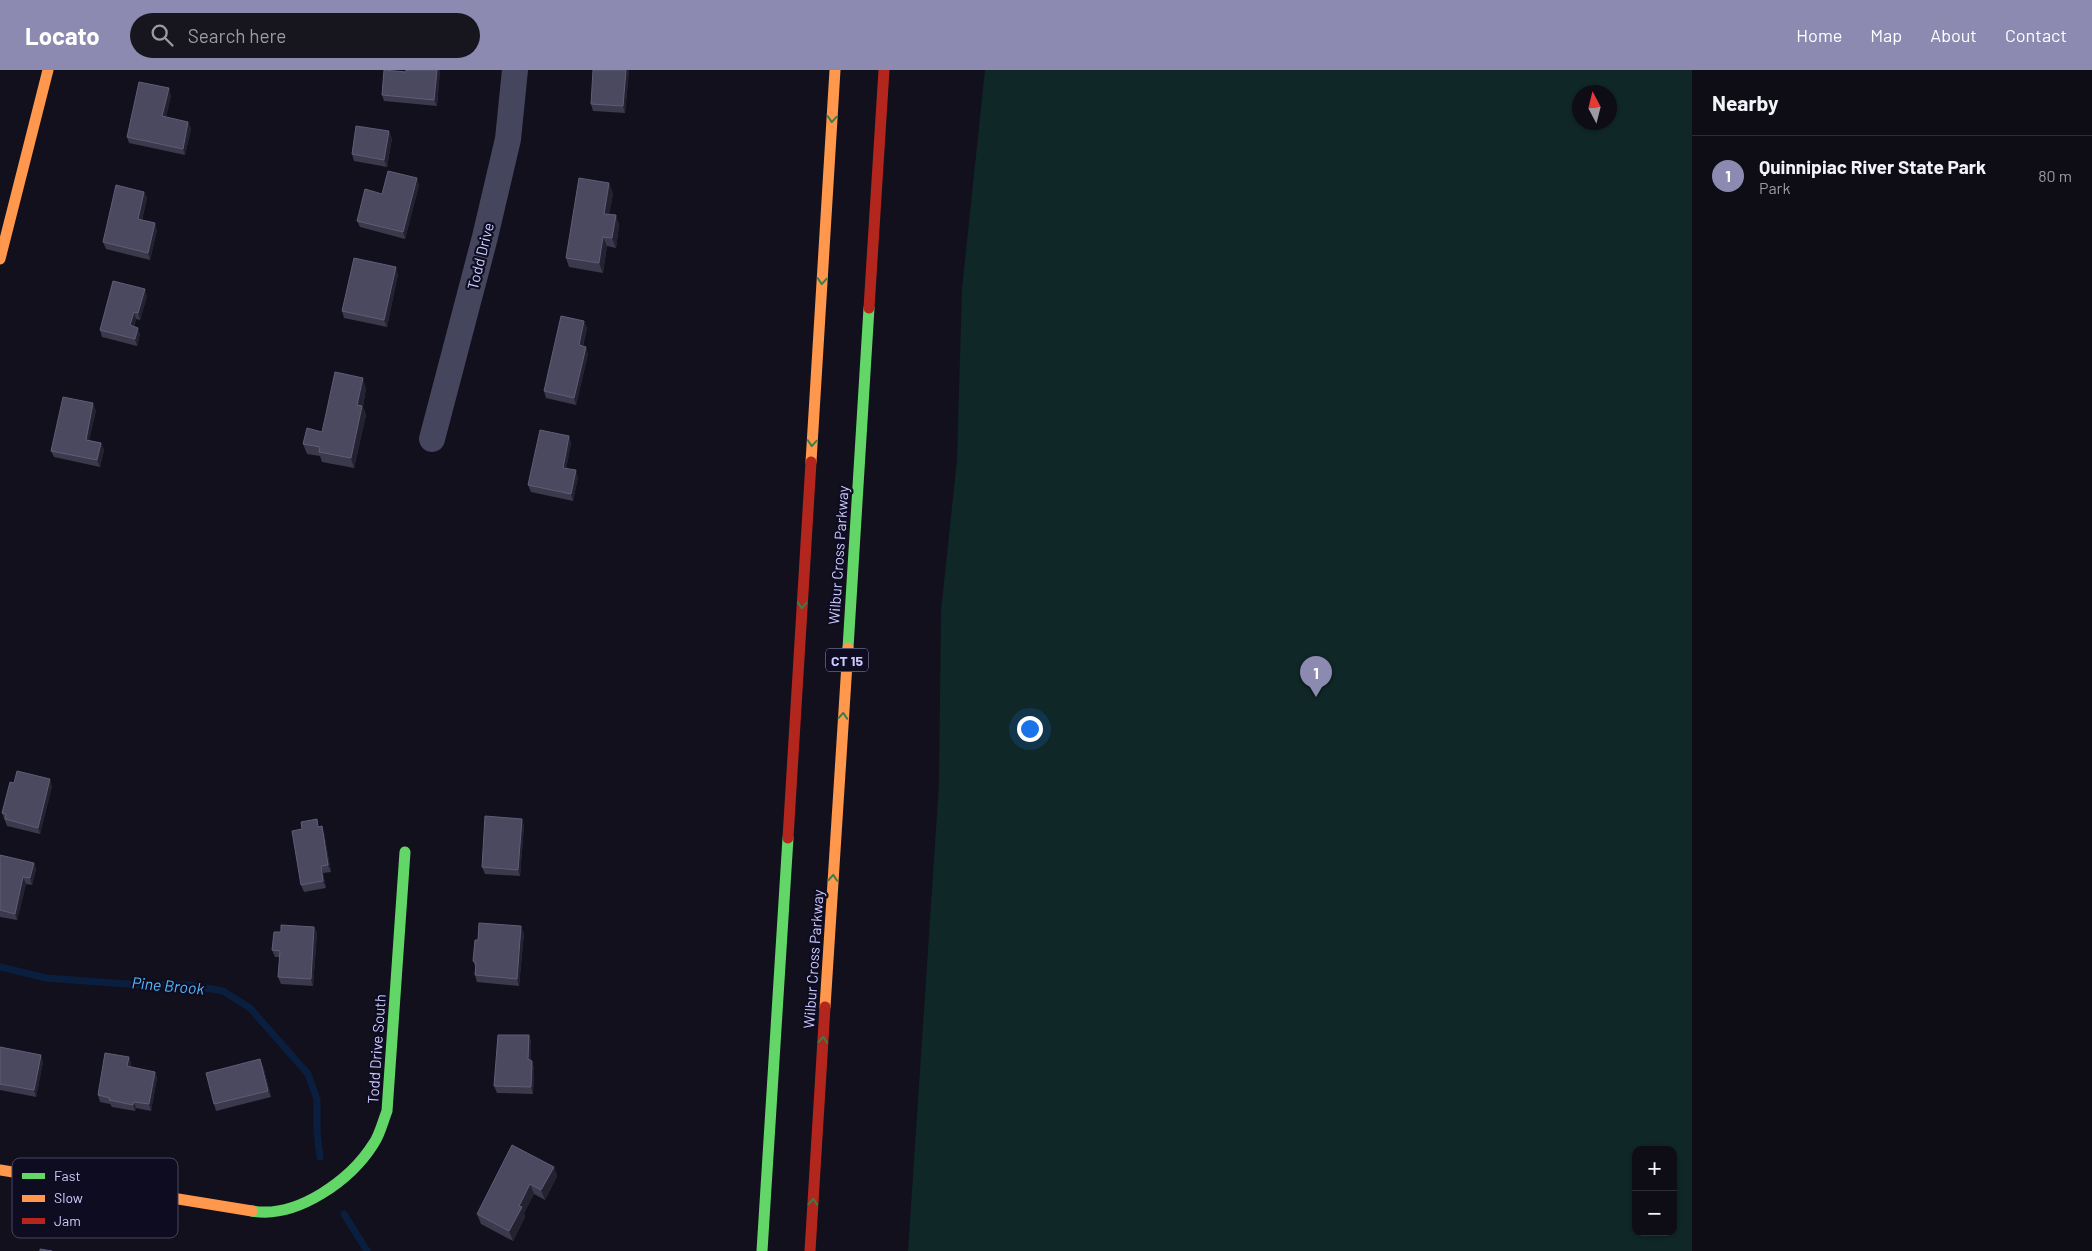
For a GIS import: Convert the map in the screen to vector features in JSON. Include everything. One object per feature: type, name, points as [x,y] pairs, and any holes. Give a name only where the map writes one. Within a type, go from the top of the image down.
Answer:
[{"type":"main road","points":[[1,249],[48,70]]},
{"type":"main road","points":[[762,1251],[834,70]]},
{"type":"main road","name":"Wilbur Cross Parkway","points":[[810,1251],[884,70]]},
{"type":"main road","name":"Todd Drive South","points":[[178,1199],[261,1213],[302,1205],[330,1190],[351,1172],[374,1144],[387,1111],[405,852]]},
{"type":"street","name":"Todd Drive","points":[[432,439],[506,148],[515,70]]},
{"type":"green space","points":[[985,70],[1692,70],[1692,1251],[908,1251],[939,784],[941,611],[957,460],[962,289]]},
{"type":"building","points":[[384,70],[406,72],[406,70],[437,70],[434,100],[382,95]]},
{"type":"building","points":[[593,70],[626,70],[623,106],[591,104]]},
{"type":"building","points":[[139,82],[169,88],[162,116],[188,122],[183,149],[127,137]]},
{"type":"building","points":[[356,126],[389,131],[384,160],[352,154]]},
{"type":"building","points":[[388,171],[417,178],[403,232],[357,221],[365,189],[382,194]]},
{"type":"building","points":[[579,178],[609,183],[604,214],[616,215],[612,238],[603,237],[599,263],[566,258]]},
{"type":"building","points":[[116,185],[144,192],[138,219],[155,223],[148,253],[103,242]]},
{"type":"building","points":[[354,258],[396,267],[384,320],[342,311]]},
{"type":"building","points":[[113,281],[145,289],[138,313],[134,312],[130,325],[138,328],[135,339],[100,330]]},
{"type":"building","points":[[561,316],[584,321],[579,345],[586,347],[574,398],[544,391]]},
{"type":"building","points":[[335,372],[363,378],[357,405],[362,406],[351,458],[319,452],[320,447],[303,444],[307,428],[322,432]]},
{"type":"building","points":[[63,397],[93,403],[86,440],[101,443],[97,460],[51,451]]},
{"type":"building","points":[[540,430],[569,436],[563,468],[576,470],[571,494],[528,485]]},
{"type":"building","points":[[17,771],[50,779],[38,828],[5,819],[6,814],[2,813],[10,782],[14,783]]},
{"type":"building","points":[[485,816],[522,819],[518,870],[482,867]]},
{"type":"building","points":[[317,819],[318,827],[322,826],[328,865],[321,866],[323,881],[301,885],[292,831],[302,829],[301,822]]},
{"type":"building","points":[[0,855],[34,863],[30,878],[23,877],[15,914],[0,910]]},
{"type":"building","points":[[479,923],[521,926],[517,979],[475,975],[476,963],[473,961],[475,940],[478,940]]},
{"type":"building","points":[[281,925],[314,927],[311,979],[278,977],[280,951],[272,950],[274,932],[281,932]]},
{"type":"building","points":[[498,1035],[529,1035],[528,1059],[532,1061],[531,1087],[494,1086]]},
{"type":"building","points":[[0,1047],[41,1055],[34,1090],[0,1084]]},
{"type":"building","points":[[105,1053],[129,1057],[127,1066],[155,1072],[149,1104],[134,1102],[133,1105],[109,1100],[110,1098],[98,1095]]},
{"type":"building","points":[[260,1059],[268,1091],[214,1104],[206,1073]]},
{"type":"building","points":[[512,1145],[554,1167],[541,1190],[530,1184],[519,1206],[522,1207],[509,1231],[477,1214]]},
{"type":"waterway","name":"Pine Brook","points":[[0,967],[46,978],[141,985],[189,985],[223,991],[250,1008],[308,1074],[317,1099],[317,1132],[320,1157]]},
{"type":"waterway","name":"Pine Brook","points":[[344,1214],[367,1251]]},
{"type":"traffic: fast","points":[[848,648],[869,308]]},
{"type":"traffic: fast","points":[[762,1251],[788,838]]},
{"type":"traffic: fast","points":[[252,1211],[269,1212],[287,1209],[321,1194],[352,1170],[364,1157],[378,1136],[387,1111],[405,852]]},
{"type":"traffic: slow","points":[[0,259],[48,70]]},
{"type":"traffic: slow","points":[[811,462],[835,70]]},
{"type":"traffic: slow","points":[[825,1007],[848,648]]},
{"type":"traffic: slow","points":[[0,1170],[12,1172]]},
{"type":"traffic: slow","points":[[178,1199],[252,1211]]},
{"type":"traffic: jam","points":[[869,308],[884,70]]},
{"type":"traffic: jam","points":[[788,838],[811,462]]},
{"type":"traffic: jam","points":[[810,1251],[825,1007]]},
{"type":"place","name":"Quinnipiac River State Park","points":[[1316,697]]}]
